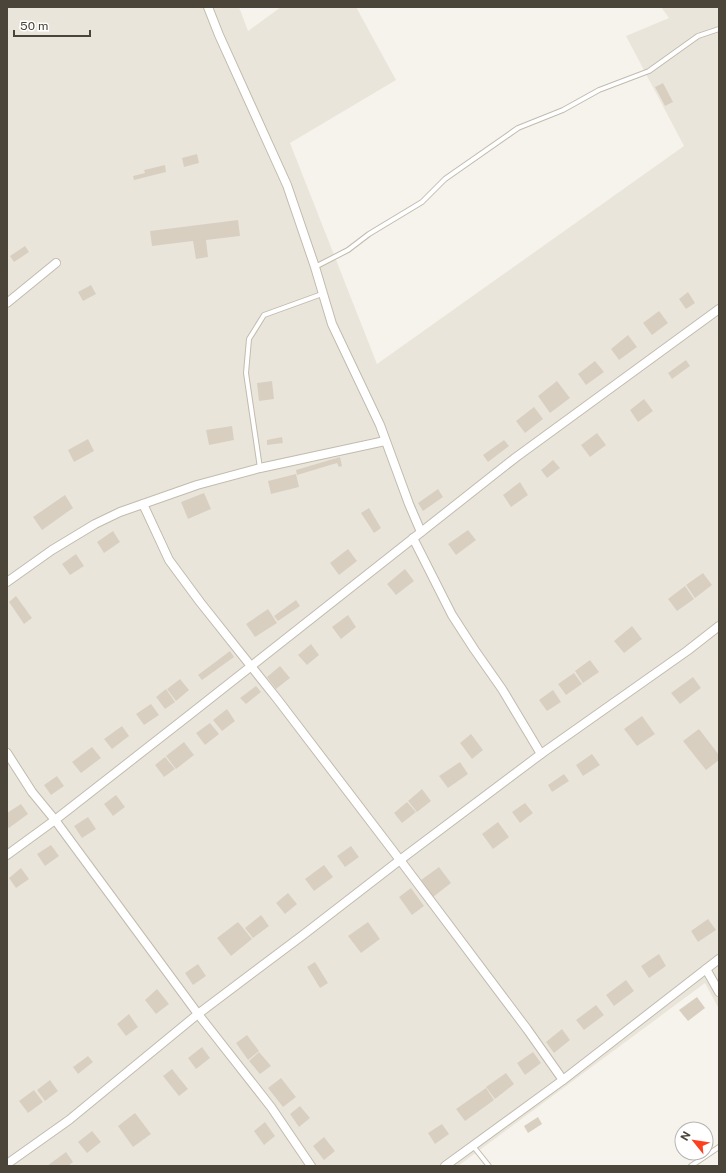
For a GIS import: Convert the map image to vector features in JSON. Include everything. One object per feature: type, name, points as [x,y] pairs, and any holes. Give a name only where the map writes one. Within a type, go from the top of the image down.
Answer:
[{"type":"street","points":[[208,7],[218,35],[286,185],[315,267],[332,324],[377,418],[421,532]]},
{"type":"street","points":[[7,303],[56,263]]},
{"type":"street","points":[[7,855],[54,820],[515,458],[719,309]]},
{"type":"street","points":[[7,582],[52,550],[95,524],[120,512],[197,485],[260,468],[385,441]]},
{"type":"street","points":[[144,504],[169,560],[400,860],[527,1029],[563,1080]]},
{"type":"street","points":[[413,538],[452,616],[502,689],[541,754]]},
{"type":"street","points":[[7,1164],[69,1120],[198,1014],[303,936],[400,860],[541,754],[687,651],[719,626]]},
{"type":"street","points":[[7,752],[32,792],[198,1014],[271,1107],[311,1166]]},
{"type":"street","points":[[445,1166],[563,1080],[719,959]]},
{"type":"street","points":[[706,969],[719,992]]},
{"type":"lane","points":[[315,267],[348,250],[369,234],[422,202],[445,179],[518,128],[562,110],[599,90],[649,71],[698,36],[719,29]]},
{"type":"lane","points":[[260,468],[246,373],[249,339],[264,315],[322,294]]},
{"type":"lane","points":[[473,1146],[489,1166]]},
{"type":"lane","points":[[690,1166],[719,1147]]},
{"type":"shaded area","points":[[7,7],[239,7],[248,31],[281,7],[356,7],[396,80],[290,143],[377,364],[684,146],[626,36],[669,18],[661,7],[719,7],[719,1009],[705,983],[458,1166],[7,1166]]},
{"type":"building","points":[[663,83],[673,102],[665,106],[655,87]]},
{"type":"building","points":[[197,154],[199,163],[184,167],[182,158]]},
{"type":"building","points":[[165,165],[166,172],[134,180],[133,176],[145,173],[144,170]]},
{"type":"building","points":[[238,220],[240,236],[206,240],[208,257],[196,259],[193,241],[152,246],[150,231]]},
{"type":"building","points":[[25,246],[29,252],[14,262],[10,256]]},
{"type":"building","points":[[91,285],[96,294],[83,301],[78,292]]},
{"type":"building","points":[[688,292],[695,303],[686,309],[679,299]]},
{"type":"building","points":[[659,311],[668,323],[652,335],[643,323]]},
{"type":"building","points":[[628,335],[637,347],[619,360],[611,349]]},
{"type":"building","points":[[686,360],[690,366],[672,379],[668,373]]},
{"type":"building","points":[[595,361],[604,372],[586,385],[578,374]]},
{"type":"building","points":[[272,381],[274,399],[259,401],[257,383]]},
{"type":"building","points":[[557,381],[570,398],[550,413],[538,396]]},
{"type":"building","points":[[644,399],[653,411],[638,422],[630,410]]},
{"type":"building","points":[[534,407],[543,419],[525,433],[516,421]]},
{"type":"building","points":[[232,426],[234,440],[209,445],[206,430]]},
{"type":"building","points":[[597,433],[606,445],[590,457],[581,445]]},
{"type":"building","points":[[282,437],[283,443],[267,445],[267,440]]},
{"type":"building","points":[[88,439],[94,451],[74,462],[68,450]]},
{"type":"building","points":[[504,440],[509,446],[488,462],[483,455]]},
{"type":"building","points":[[340,457],[342,466],[339,467],[337,463],[297,475],[296,470]]},
{"type":"building","points":[[553,460],[560,468],[547,478],[541,470]]},
{"type":"building","points":[[296,474],[299,487],[271,494],[268,481]]},
{"type":"building","points":[[520,482],[528,495],[511,507],[503,495]]},
{"type":"building","points":[[438,489],[443,497],[423,511],[418,503]]},
{"type":"building","points":[[204,493],[211,509],[188,519],[181,502]]},
{"type":"building","points":[[65,495],[73,508],[42,530],[33,517]]},
{"type":"building","points":[[369,508],[381,528],[374,533],[361,513]]},
{"type":"building","points":[[468,530],[476,540],[456,555],[448,544]]},
{"type":"building","points":[[113,531],[120,542],[104,553],[97,542]]},
{"type":"building","points":[[348,549],[357,561],[339,575],[330,563]]},
{"type":"building","points":[[76,554],[84,566],[70,575],[62,564]]},
{"type":"building","points":[[405,569],[414,581],[396,595],[387,584]]},
{"type":"building","points":[[703,573],[712,585],[695,598],[686,585]]},
{"type":"building","points":[[685,586],[694,599],[677,611],[668,599]]},
{"type":"building","points":[[16,596],[32,618],[24,624],[9,602]]},
{"type":"building","points":[[296,600],[300,606],[278,621],[274,616]]},
{"type":"building","points":[[268,609],[277,623],[255,637],[246,624]]},
{"type":"building","points":[[348,615],[356,627],[341,639],[332,627]]},
{"type":"building","points":[[632,626],[642,639],[624,653],[614,641]]},
{"type":"building","points":[[311,644],[319,655],[307,665],[298,655]]},
{"type":"building","points":[[230,651],[234,657],[202,680],[198,675]]},
{"type":"building","points":[[590,660],[599,672],[583,683],[575,671]]},
{"type":"building","points":[[280,666],[290,678],[276,689],[267,677]]},
{"type":"building","points":[[574,673],[582,684],[566,695],[558,684]]},
{"type":"building","points":[[693,677],[701,688],[680,704],[671,693]]},
{"type":"building","points":[[180,679],[189,690],[176,701],[167,689]]},
{"type":"building","points":[[256,686],[261,692],[246,704],[240,698]]},
{"type":"building","points":[[166,689],[175,702],[165,709],[156,697]]},
{"type":"building","points":[[553,690],[561,702],[547,711],[539,700]]},
{"type":"building","points":[[151,704],[159,715],[144,725],[136,714]]},
{"type":"building","points":[[227,709],[235,721],[222,731],[213,720]]},
{"type":"building","points":[[642,716],[655,734],[637,746],[624,729]]},
{"type":"building","points":[[210,723],[219,734],[205,745],[196,733]]},
{"type":"building","points":[[122,726],[129,736],[112,749],[104,739]]},
{"type":"building","points":[[699,729],[719,755],[719,760],[706,770],[683,741]]},
{"type":"building","points":[[471,734],[483,750],[472,759],[460,743]]},
{"type":"building","points":[[184,742],[194,755],[176,769],[166,756]]},
{"type":"building","points":[[92,747],[101,758],[81,773],[72,762]]},
{"type":"building","points":[[592,754],[600,765],[583,776],[576,765]]},
{"type":"building","points":[[165,757],[175,769],[164,777],[155,765]]},
{"type":"building","points":[[460,762],[468,774],[448,788],[439,776]]},
{"type":"building","points":[[564,774],[569,781],[552,792],[548,785]]},
{"type":"building","points":[[57,776],[64,786],[51,795],[44,785]]},
{"type":"building","points":[[422,789],[431,801],[417,812],[408,801]]},
{"type":"building","points":[[116,795],[125,807],[113,816],[104,804]]},
{"type":"building","points":[[407,802],[416,812],[402,823],[394,813]]},
{"type":"building","points":[[525,803],[533,813],[520,823],[512,812]]},
{"type":"building","points":[[21,804],[28,814],[9,828],[7,826],[7,813]]},
{"type":"building","points":[[88,817],[96,829],[82,838],[74,826]]},
{"type":"building","points":[[498,822],[509,837],[493,849],[482,834]]},
{"type":"building","points":[[51,845],[59,856],[45,866],[37,854]]},
{"type":"building","points":[[351,846],[359,857],[345,867],[337,856]]},
{"type":"building","points":[[324,865],[333,877],[314,891],[305,879]]},
{"type":"building","points":[[439,867],[451,883],[433,897],[421,880]]},
{"type":"building","points":[[21,868],[29,879],[16,888],[9,878]]},
{"type":"building","points":[[411,888],[424,906],[412,915],[399,897]]},
{"type":"building","points":[[288,893],[297,904],[285,914],[276,903]]},
{"type":"building","points":[[261,915],[269,926],[253,938],[245,928]]},
{"type":"building","points":[[708,919],[716,930],[698,942],[691,931]]},
{"type":"building","points":[[238,922],[252,939],[231,956],[217,938]]},
{"type":"building","points":[[368,922],[380,939],[361,953],[348,936]]},
{"type":"building","points":[[659,954],[666,966],[649,978],[641,966]]},
{"type":"building","points":[[315,962],[328,983],[320,988],[307,967]]},
{"type":"building","points":[[198,964],[206,976],[193,985],[185,973]]},
{"type":"building","points":[[626,980],[634,991],[614,1006],[606,995]]},
{"type":"building","points":[[157,989],[169,1004],[156,1014],[145,1000]]},
{"type":"building","points":[[697,997],[705,1008],[688,1021],[679,1010]]},
{"type":"building","points":[[596,1005],[604,1015],[584,1030],[576,1020]]},
{"type":"building","points":[[129,1014],[138,1027],[126,1036],[117,1024]]},
{"type":"building","points":[[562,1029],[570,1040],[554,1053],[546,1042]]},
{"type":"building","points":[[247,1035],[259,1051],[248,1060],[236,1043]]},
{"type":"building","points":[[202,1047],[210,1058],[196,1069],[188,1058]]},
{"type":"building","points":[[259,1052],[271,1066],[260,1074],[249,1061]]},
{"type":"building","points":[[533,1052],[541,1063],[525,1075],[517,1063]]},
{"type":"building","points":[[88,1056],[93,1062],[78,1074],[73,1067]]},
{"type":"building","points":[[172,1069],[188,1089],[179,1096],[163,1076]]},
{"type":"building","points":[[506,1073],[514,1084],[495,1099],[486,1087]]},
{"type":"building","points":[[281,1078],[296,1097],[283,1107],[268,1088]]},
{"type":"building","points":[[50,1080],[58,1091],[45,1101],[37,1090]]},
{"type":"building","points":[[486,1088],[494,1100],[465,1121],[456,1109]]},
{"type":"building","points":[[34,1090],[43,1102],[28,1113],[19,1101]]},
{"type":"building","points":[[300,1106],[310,1118],[299,1127],[290,1114]]},
{"type":"building","points":[[135,1113],[151,1134],[133,1147],[118,1126]]},
{"type":"building","points":[[538,1117],[542,1124],[528,1133],[524,1126]]},
{"type":"building","points":[[265,1122],[275,1136],[264,1145],[254,1131]]},
{"type":"building","points":[[442,1124],[449,1134],[435,1144],[428,1133]]},
{"type":"building","points":[[92,1131],[101,1142],[87,1153],[78,1142]]},
{"type":"building","points":[[324,1137],[335,1151],[324,1160],[313,1146]]},
{"type":"building","points":[[66,1152],[73,1162],[68,1166],[47,1166]]}]
